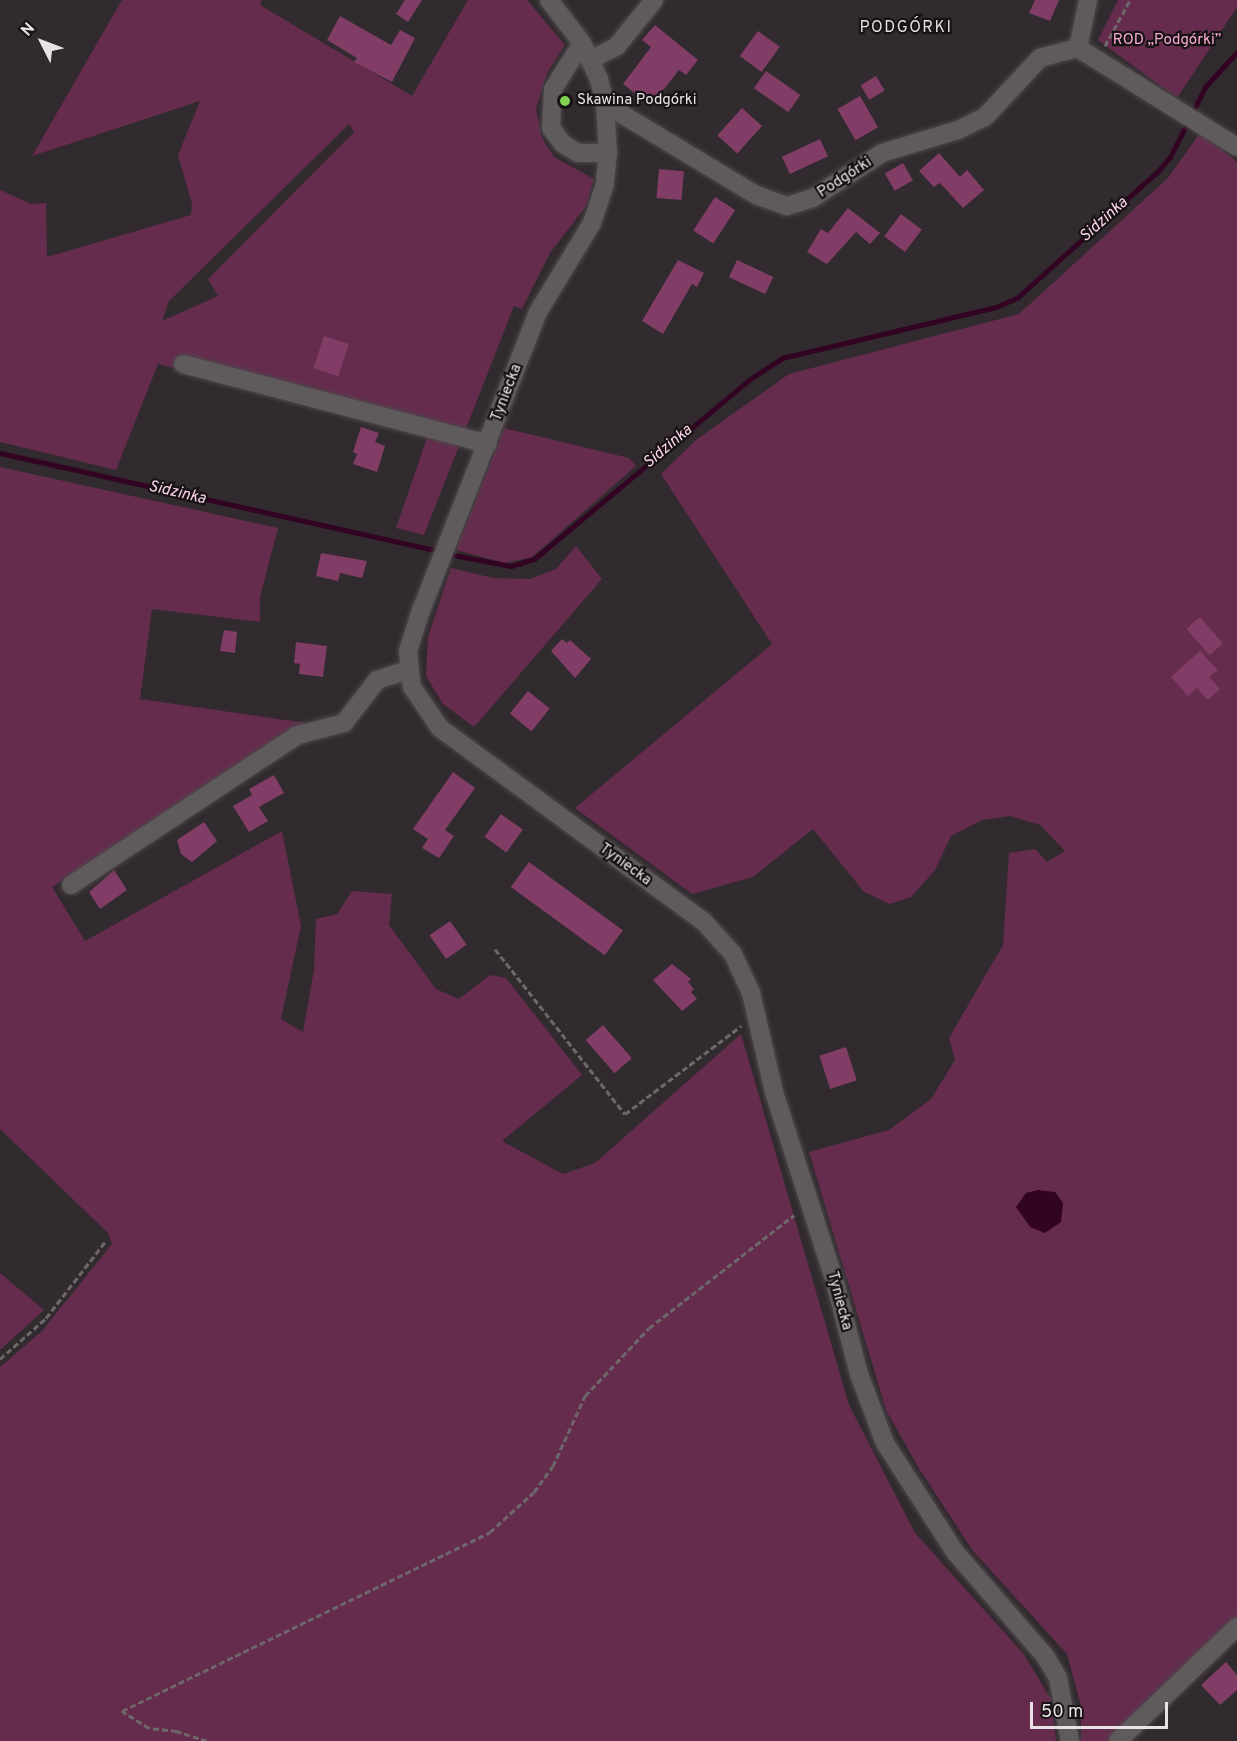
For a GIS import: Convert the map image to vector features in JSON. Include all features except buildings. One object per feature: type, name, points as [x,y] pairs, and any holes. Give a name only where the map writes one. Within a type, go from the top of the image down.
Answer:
[{"type":"street","points":[[592,59],[617,46],[654,0]]},
{"type":"street","points":[[1088,0],[1078,48],[1237,147]]},
{"type":"street","name":"Tyniecka","points":[[554,6],[592,59],[605,104],[608,153],[601,204],[538,312],[413,631],[408,670],[418,701],[440,728],[720,938],[744,973],[774,1092],[810,1204],[859,1374],[885,1443],[955,1551],[1045,1656],[1058,1678],[1070,1741]]},
{"type":"street","points":[[582,43],[553,89],[551,128],[563,144],[578,153],[608,153]]},
{"type":"street","name":"Podgórki","points":[[605,104],[756,195],[787,206],[813,198],[882,153],[985,117],[1040,58],[1078,48]]},
{"type":"street","points":[[183,364],[488,444]]},
{"type":"street","points":[[71,885],[298,735],[344,723],[377,680],[408,670]]},
{"type":"street","points":[[1118,1741],[1237,1627]]},
{"type":"path","points":[[1105,46],[1130,0]]},
{"type":"path","points":[[495,949],[625,1114],[755,1015]]},
{"type":"path","points":[[207,1741],[177,1731],[149,1728],[122,1711],[490,1532],[534,1492],[554,1466],[585,1396],[649,1328],[810,1204]]},
{"type":"path","points":[[0,1359],[46,1318],[105,1242]]},
{"type":"green space","points":[[122,0],[262,0],[260,5],[412,96],[468,0],[527,0],[565,45],[547,73],[536,109],[542,138],[554,157],[594,179],[586,206],[550,253],[522,309],[514,306],[424,535],[396,528],[428,435],[158,364],[116,470],[0,442],[0,190],[31,204],[46,203],[47,257],[191,215],[192,204],[178,155],[200,101],[32,156]],"holes":[[[349,124],[354,132],[208,279],[218,296],[162,321],[169,301]]]},
{"type":"green space","name":"ROD „Podgórki”","points":[[1118,0],[1237,0],[1237,7],[1177,98],[1098,40]]},
{"type":"green space","points":[[1200,133],[1237,162],[1237,1621],[1114,1741],[1081,1741],[1081,1706],[1067,1654],[973,1551],[918,1467],[886,1410],[809,1152],[889,1130],[931,1099],[955,1060],[949,1038],[1003,945],[1009,853],[1035,849],[1047,862],[1065,851],[1040,825],[1010,816],[982,820],[951,836],[935,870],[911,897],[890,904],[864,892],[813,829],[753,877],[692,894],[575,808],[772,644],[661,474],[696,440],[789,374],[1019,314],[1168,178]]},
{"type":"green space","points":[[504,428],[629,458],[636,466],[532,557],[505,563],[456,550]]},
{"type":"green space","points":[[0,467],[278,528],[260,597],[260,622],[152,609],[140,699],[306,723],[52,887],[85,941],[282,831],[301,926],[281,1019],[303,1032],[314,970],[316,919],[337,914],[352,891],[392,894],[389,925],[436,989],[459,999],[490,975],[506,978],[582,1075],[502,1141],[563,1174],[595,1163],[741,1034],[849,1405],[915,1533],[1023,1653],[1051,1699],[1056,1741],[0,1741],[0,1367],[42,1331],[112,1244],[108,1233],[0,1129]]},
{"type":"green space","points":[[576,546],[602,579],[474,727],[443,704],[426,676],[428,637],[451,568],[493,578],[530,579],[556,569]]},
{"type":"green space","points":[[0,1273],[44,1310],[0,1350]]},
{"type":"shaded area","points":[[1038,1190],[1055,1192],[1063,1203],[1061,1222],[1045,1233],[1030,1227],[1016,1207],[1026,1193]]},
{"type":"waterway","name":"Sidzinka","points":[[448,554],[511,566],[534,559],[750,379],[782,358],[996,307],[1018,297],[1157,172],[1170,157],[1205,87],[1237,52]]},
{"type":"waterway","name":"Sidzinka","points":[[0,453],[439,551]]},
{"type":"place","name":"Skawina Podgórki","points":[[565,101]]},
{"type":"district","name":"PODGÓRKI","points":[[906,28]]}]
